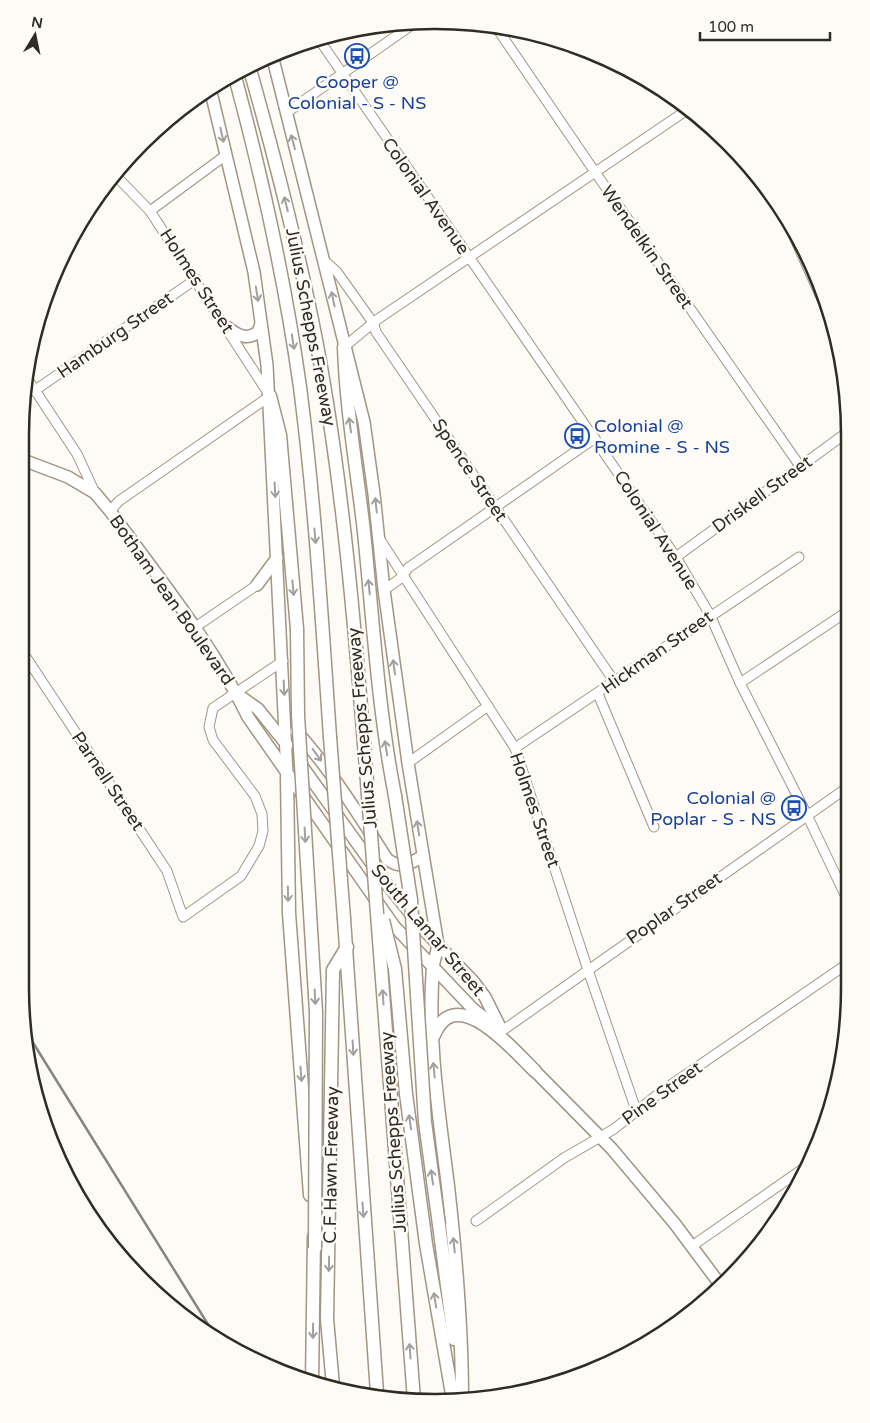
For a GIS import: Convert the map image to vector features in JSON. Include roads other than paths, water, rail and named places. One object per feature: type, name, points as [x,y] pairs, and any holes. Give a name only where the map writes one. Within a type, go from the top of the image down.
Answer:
[{"type":"highway","name":"Julius Schepps Freeway","points":[[251,73],[291,222],[322,377],[348,572],[366,769],[413,1393]]},
{"type":"highway","name":"Julius Schepps Freeway","points":[[236,81],[269,215],[299,379],[312,498],[347,947],[377,1390]]},
{"type":"highway","points":[[344,347],[345,389],[365,540],[382,719],[411,900],[425,1122],[461,1393]]},
{"type":"highway","points":[[270,396],[280,435],[297,629],[298,716],[316,1012],[312,1375]]},
{"type":"highway","points":[[287,776],[286,838],[292,956],[314,1248]]},
{"type":"highway","points":[[374,884],[395,969],[406,1094],[426,1244],[452,1393]]},
{"type":"highway","name":"C F Hawn Freeway","points":[[333,1381],[327,1318],[333,970],[347,947]]},
{"type":"highway","points":[[433,967],[432,1039],[452,1223],[462,1346],[462,1393]]},
{"type":"highway","points":[[432,1039],[441,1023],[447,1018],[458,1015],[470,1016],[488,1026],[535,1071]]},
{"type":"main road","name":"Julius Schepps Freeway","points":[[274,63],[364,422],[384,590],[408,763],[438,945],[433,967]]},
{"type":"main road","points":[[212,95],[254,272],[270,396],[287,776]]},
{"type":"main road","points":[[227,327],[240,336],[248,337],[258,332],[261,324]]},
{"type":"main road","name":"Botham Jean Boulevard","points":[[29,462],[68,477],[95,493],[110,511],[194,628],[236,693],[248,717],[287,776]]},
{"type":"main road","points":[[278,556],[274,565],[258,580],[257,585],[270,582],[278,585]]},
{"type":"main road","name":"South Lamar Street","points":[[236,693],[258,709],[285,743],[382,878],[422,928],[479,989],[502,1031],[535,1071],[601,1137],[692,1246],[717,1280]]},
{"type":"main road","points":[[285,718],[313,749],[387,859],[394,864],[403,866],[423,856]]},
{"type":"main road","name":"South Lamar Street","points":[[287,776],[394,926],[474,1010],[502,1031]]},
{"type":"main road","points":[[394,926],[414,930],[422,928],[429,924],[433,913]]},
{"type":"street","points":[[286,113],[404,30]]},
{"type":"street","name":"Wendelkin Street","points":[[502,35],[800,466]]},
{"type":"street","name":"Colonial Avenue","points":[[323,45],[676,557],[710,615],[740,683],[808,815],[841,886]]},
{"type":"street","points":[[210,97],[215,102]]},
{"type":"street","points":[[344,347],[378,319],[682,113]]},
{"type":"street","points":[[150,210],[226,155]]},
{"type":"street","name":"Holmes Street","points":[[120,180],[150,210],[270,396]]},
{"type":"street","name":"Spence Street","points":[[325,261],[337,272],[374,324],[376,332],[614,681]]},
{"type":"street","name":"Hamburg Street","points":[[34,391],[196,279]]},
{"type":"street","points":[[32,387],[77,454],[95,493]]},
{"type":"street","points":[[110,511],[119,501],[270,396]]},
{"type":"street","name":"Driskell Street","points":[[676,557],[841,437]]},
{"type":"street","points":[[384,590],[495,506],[595,438]]},
{"type":"street","name":"Holmes Street","points":[[379,538],[515,748],[636,1110]]},
{"type":"street","name":"Hickman Street","points":[[515,748],[598,694],[614,681],[798,556]]},
{"type":"street","points":[[194,628],[257,585]]},
{"type":"street","points":[[740,683],[841,616]]},
{"type":"street","points":[[236,693],[282,661]]},
{"type":"street","name":"Parnell Street","points":[[29,662],[167,871],[183,917],[241,876],[259,846],[262,831],[262,814],[256,796],[213,740],[209,727],[213,708],[236,693]]},
{"type":"street","points":[[598,694],[654,827]]},
{"type":"street","points":[[408,763],[488,706]]},
{"type":"street","name":"Poplar Street","points":[[502,1031],[841,792]]},
{"type":"street","name":"Pine Street","points":[[476,1221],[564,1158],[601,1137],[636,1110],[841,968]]},
{"type":"street","points":[[692,1246],[796,1174]]},
{"type":"railway","points":[[32,1041],[209,1326]]},
{"type":"place","name":"Cooper @ Colonial - S - NS","points":[[357,56]]},
{"type":"place","name":"Colonial @ Romine - S - NS","points":[[577,436]]},
{"type":"place","name":"Colonial @ Poplar - S - NS","points":[[794,808]]}]
